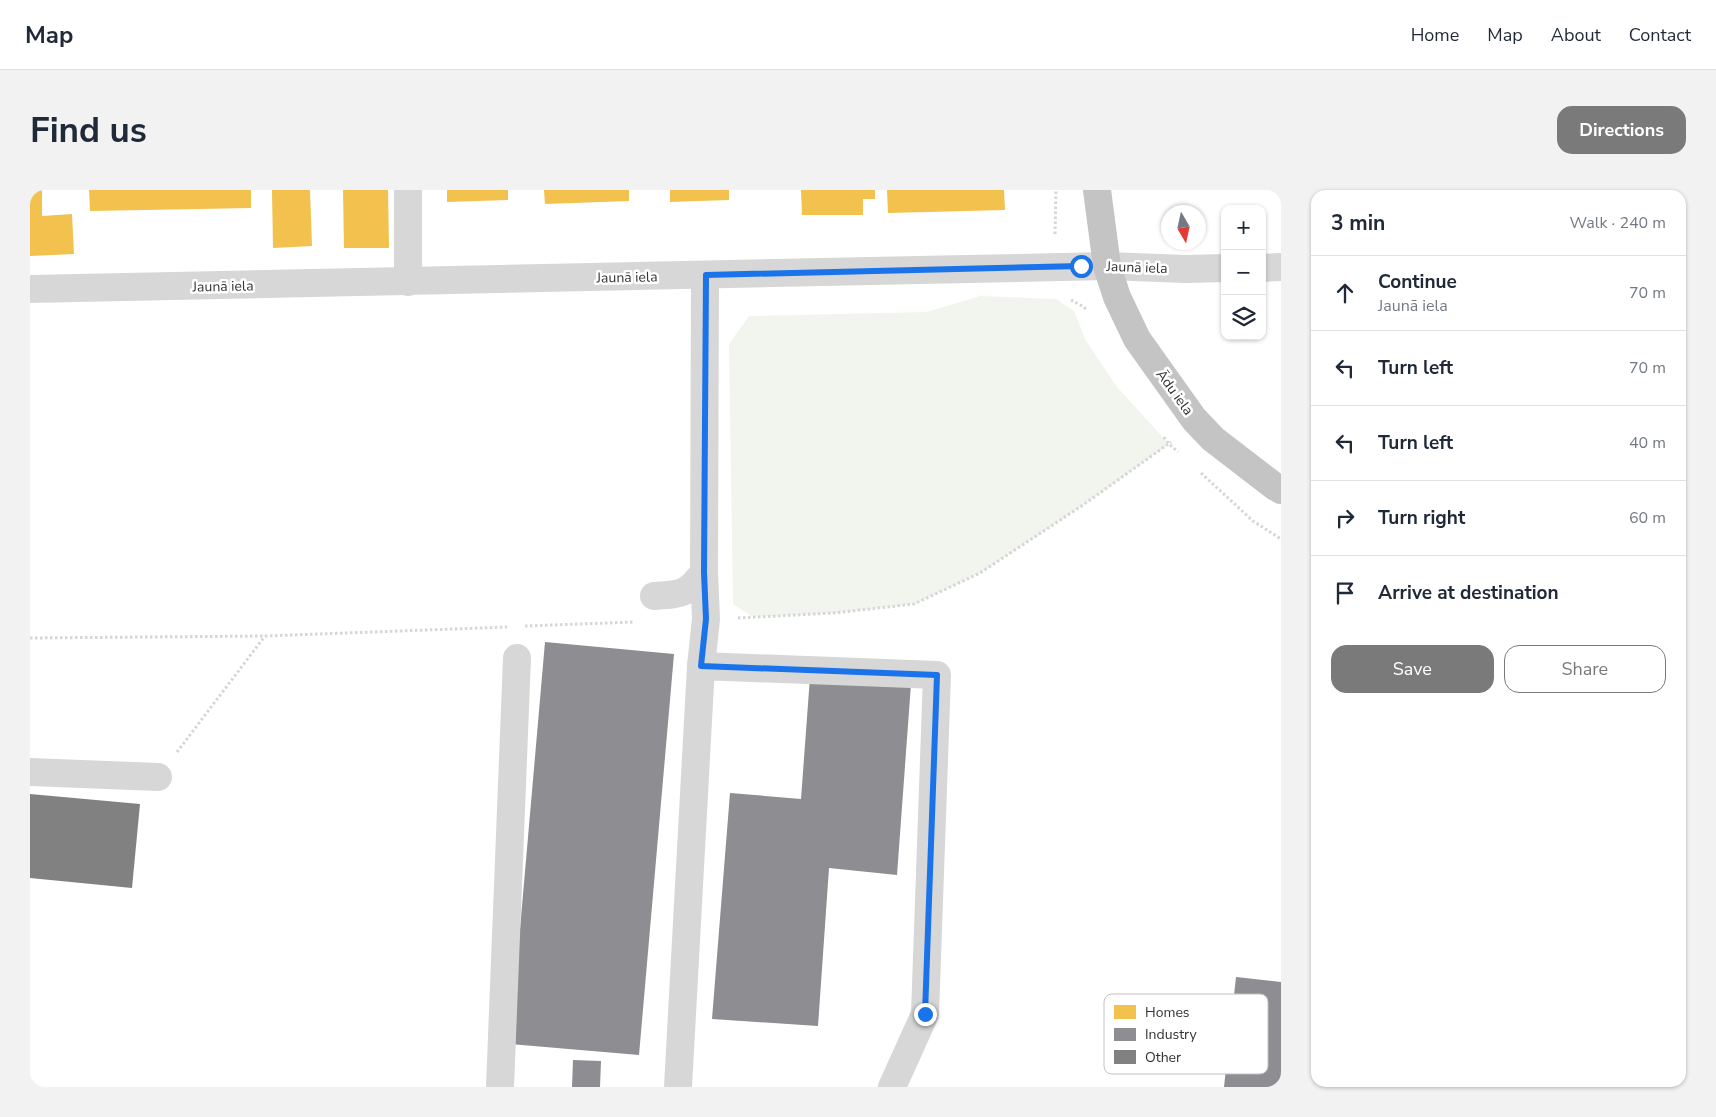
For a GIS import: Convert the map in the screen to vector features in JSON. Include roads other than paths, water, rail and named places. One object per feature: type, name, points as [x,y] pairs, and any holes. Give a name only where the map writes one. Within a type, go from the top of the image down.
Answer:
[{"type":"highway","name":"Ādu iela","points":[[1097,190],[1107,266],[1117,296],[1137,339],[1194,419],[1212,439],[1281,490]]},
{"type":"street","points":[[408,190],[408,282]]},
{"type":"street","name":"Jaunā iela","points":[[30,289],[1107,266],[1186,269],[1221,268]]},
{"type":"street","points":[[1266,268],[1281,267]]},
{"type":"street","points":[[678,1087],[701,666],[706,619],[704,572],[706,275]]},
{"type":"street","points":[[654,596],[678,594],[693,587],[704,572]]},
{"type":"street","points":[[500,1087],[517,658]]},
{"type":"street","points":[[701,666],[937,675],[925,1014],[892,1087]]},
{"type":"street","points":[[30,772],[158,777]]}]
